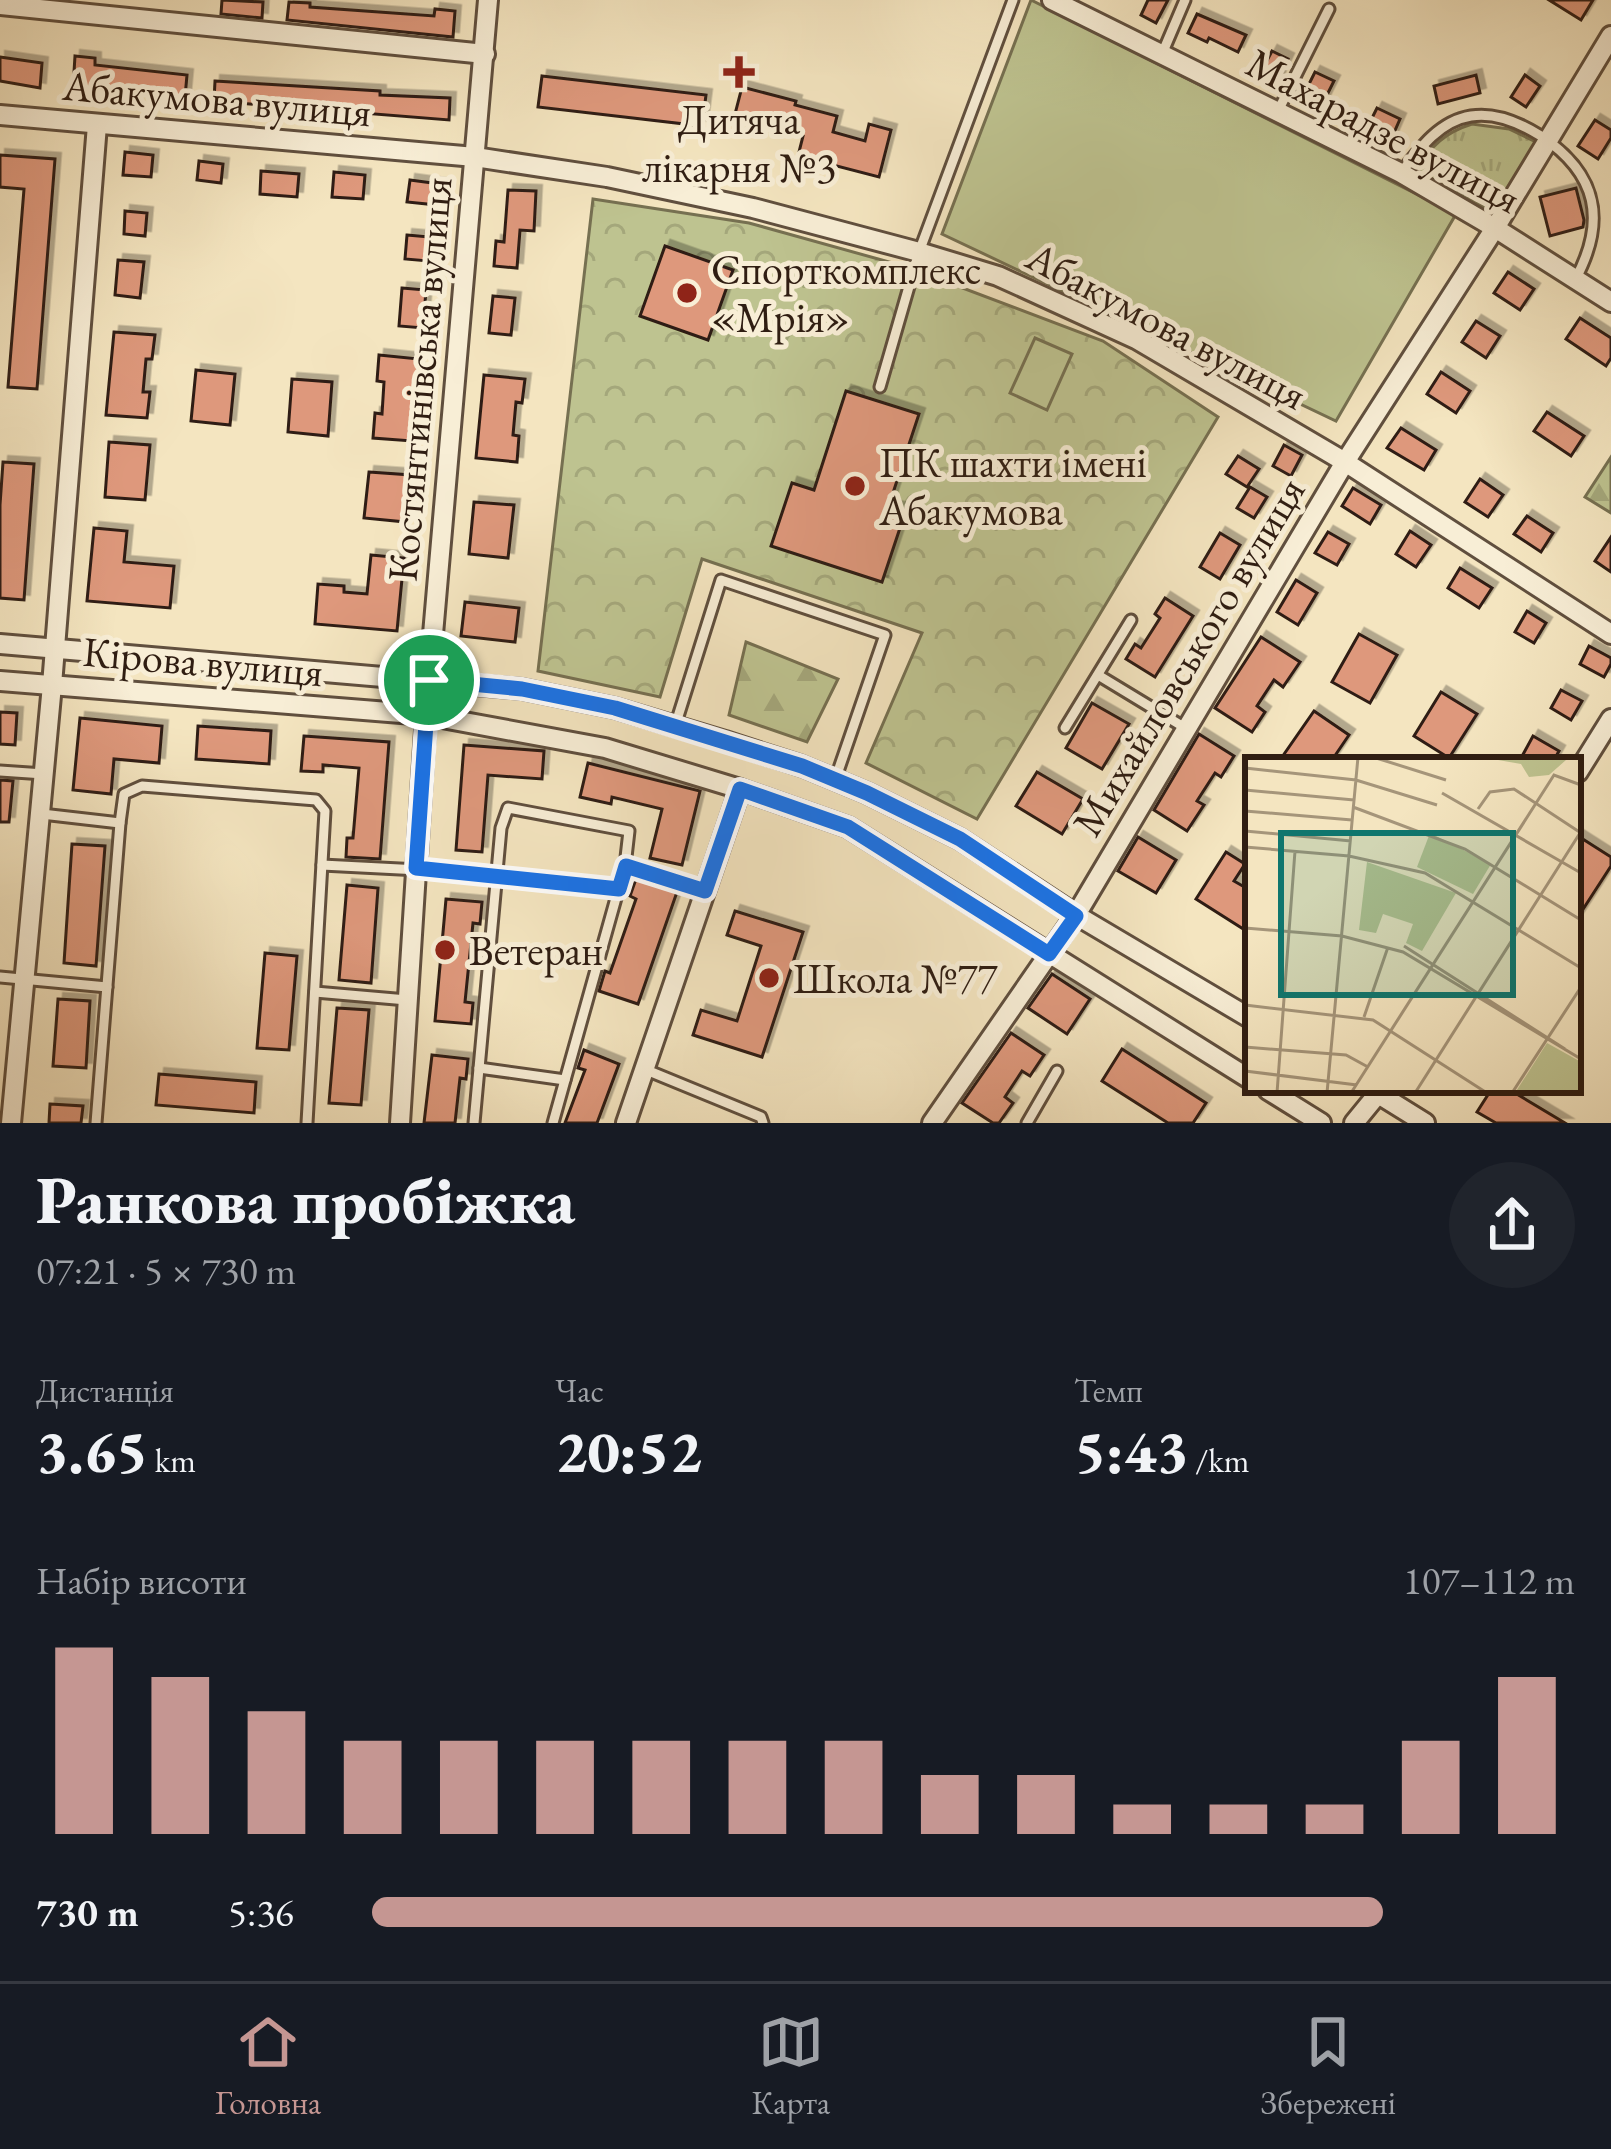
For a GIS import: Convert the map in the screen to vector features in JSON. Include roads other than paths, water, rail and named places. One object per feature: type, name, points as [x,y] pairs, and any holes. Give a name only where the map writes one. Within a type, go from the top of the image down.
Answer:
[{"type":"street","name":"Костянтинівська вулиця","points":[[400,1123],[426,715],[488,0]]},
{"type":"street","name":"Махарадзе вулиця","points":[[1052,0],[1401,173],[1611,302]]},
{"type":"street","points":[[0,5],[485,54]]},
{"type":"street","name":"Михайловського вулиця","points":[[932,1123],[1076,916],[1345,462],[1611,36]]},
{"type":"street","name":"Абакумова вулиця","points":[[0,115],[475,157],[607,177],[753,208],[998,276],[1136,339],[1345,462],[1611,634]]},
{"type":"street","points":[[11,1123],[97,125]]},
{"type":"street","name":"Кірова вулиця","points":[[0,644],[522,689],[615,708],[802,766],[960,839],[1076,916],[1245,1015]]},
{"type":"street","name":"Кірова вулиця","points":[[0,681],[426,715],[604,748],[740,789],[848,827],[1245,1076]]},
{"type":"street","points":[[1581,767],[1611,719]]},
{"type":"street","points":[[626,1123],[740,789]]},
{"type":"street","points":[[1273,1093],[1321,1123]]},
{"type":"street","points":[[1354,1123],[1376,1093]]},
{"type":"street","points":[[1380,1093],[1425,1123]]},
{"type":"lane","points":[[880,387],[919,252],[1013,0]]},
{"type":"lane","points":[[1162,54],[1185,0]]},
{"type":"lane","points":[[1278,111],[1329,10]]},
{"type":"lane","points":[[1401,173],[1435,133],[1470,116],[1516,123],[1548,140],[1580,170],[1594,205],[1592,246],[1575,280]]},
{"type":"lane","points":[[675,726],[721,580],[885,635],[835,780]]},
{"type":"lane","points":[[1065,728],[1131,620]]},
{"type":"lane","points":[[1098,675],[1187,729]]},
{"type":"lane","points":[[0,771],[44,774]]},
{"type":"lane","points":[[96,1123],[120,823],[124,794],[142,786],[316,800],[326,811],[307,1123]]},
{"type":"lane","points":[[474,1123],[501,828],[508,808],[629,831],[626,866],[553,1123]]},
{"type":"lane","points":[[40,814],[120,823]]},
{"type":"lane","points":[[322,865],[497,874],[619,889]]},
{"type":"lane","points":[[626,866],[705,891]]},
{"type":"lane","points":[[0,976],[107,987]]},
{"type":"lane","points":[[315,992],[407,1000]]},
{"type":"lane","points":[[479,1068],[565,1080]]},
{"type":"lane","points":[[644,1070],[761,1118],[763,1123]]},
{"type":"lane","points":[[1027,1123],[1057,1071]]},
{"type":"place","name":"Дитяча лікарня №3","points":[[739,72]]},
{"type":"place","name":"Спорткомплекс «Мрія»","points":[[687,293]]},
{"type":"place","name":"ПК шахти імені Абакумова","points":[[855,486]]},
{"type":"place","name":"Ветеран","points":[[445,950]]},
{"type":"place","name":"Школа №77","points":[[769,978]]}]
